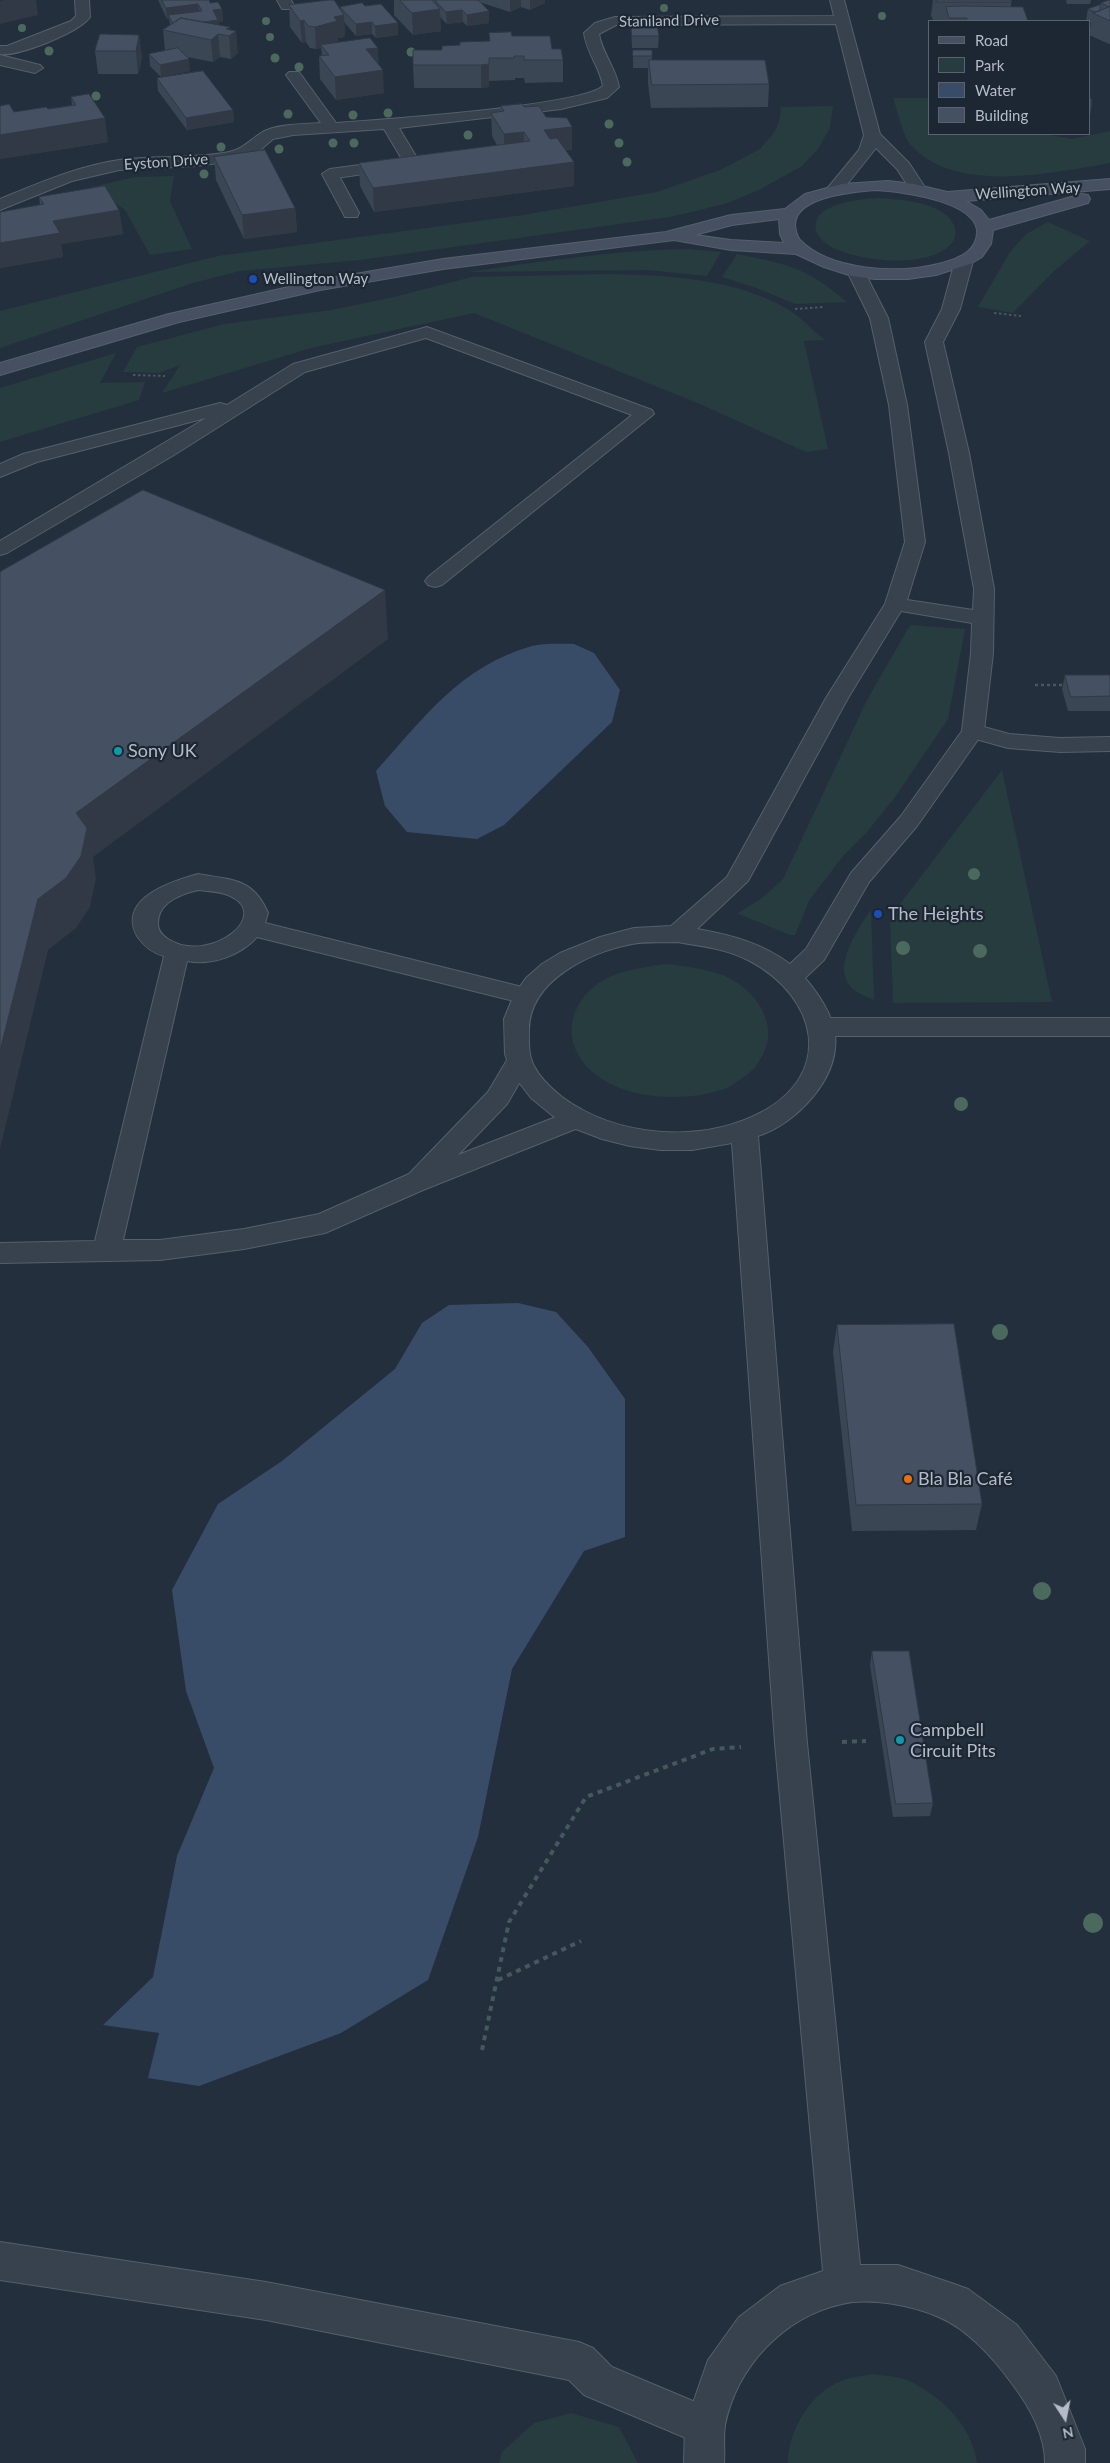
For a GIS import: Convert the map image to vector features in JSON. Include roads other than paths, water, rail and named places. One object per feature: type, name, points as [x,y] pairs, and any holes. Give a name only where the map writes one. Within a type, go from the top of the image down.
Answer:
[{"type":"street","points":[[0,50],[9,51],[76,24],[83,17],[82,0]]},
{"type":"street","points":[[837,0],[872,135],[903,166],[918,189]]},
{"type":"street","name":"Staniland Drive","points":[[580,101],[602,95],[611,86],[610,78],[591,41],[591,33],[608,24],[629,20],[842,20]]},
{"type":"street","points":[[0,60],[36,68]]},
{"type":"street","points":[[294,75],[332,126]]},
{"type":"street","name":"Eyston Drive","points":[[0,205],[66,178],[119,165],[235,156],[253,148],[268,135],[332,126],[389,124],[580,101]]},
{"type":"street","points":[[389,124],[412,163]]},
{"type":"street","points":[[834,190],[867,151],[872,135]]},
{"type":"street","points":[[351,213],[330,174],[430,161]]},
{"type":"street","name":"Wellington Way","points":[[946,197],[1069,189],[1110,184]]},
{"type":"street","name":"Wellington Way","points":[[875,185],[918,189],[946,197],[964,205],[977,216],[985,227],[986,239],[978,251],[964,261],[934,271],[896,275],[856,271],[824,262],[800,249],[789,238],[786,225],[790,213],[800,203],[834,190],[875,185]]},
{"type":"street","name":"Wellington Way","points":[[985,227],[1037,213],[1110,189]]},
{"type":"street","name":"Wellington Way","points":[[0,369],[63,348],[175,318],[320,285],[443,264],[563,248],[667,237],[731,220],[790,213]]},
{"type":"street","name":"Wellington Way","points":[[667,237],[731,245],[800,249]]},
{"type":"street","points":[[792,977],[815,954],[859,878],[909,821],[973,732],[982,653],[984,589],[959,453],[934,342],[951,309],[964,261]]},
{"type":"street","points":[[677,934],[736,881],[837,698],[895,604],[915,542],[898,405],[879,318],[856,271]]},
{"type":"street","points":[[0,549],[167,451],[299,368],[427,332],[645,414],[435,581]]},
{"type":"street","points":[[0,471],[30,458],[244,403]]},
{"type":"street","points":[[895,604],[982,618]]},
{"type":"street","points":[[973,732],[1008,741],[1060,745],[1110,744]]},
{"type":"street","points":[[198,882],[217,883],[234,887],[247,895],[255,905],[258,917],[254,928],[244,939],[230,948],[195,955],[177,953],[155,942],[150,938],[144,927],[145,915],[152,903],[164,893],[180,886],[198,882]]},
{"type":"street","points":[[254,928],[526,996]]},
{"type":"street","points":[[677,934],[720,941],[759,955],[792,977],[812,1001],[822,1027],[823,1052],[815,1076],[798,1098],[774,1116],[744,1131],[702,1140],[657,1142],[613,1134],[574,1119],[540,1092],[519,1061],[514,1028],[526,996],[551,968],[587,948],[630,936],[677,934]]},
{"type":"street","points":[[106,1252],[177,953]]},
{"type":"street","points":[[822,1027],[1110,1027]]},
{"type":"street","points":[[413,1183],[498,1098],[519,1061]]},
{"type":"street","points":[[0,1253],[160,1250],[244,1239],[325,1222],[413,1183],[574,1119]]},
{"type":"street","points":[[744,1131],[791,1743],[843,2284]]},
{"type":"street","points":[[0,2261],[266,2301],[579,2362],[598,2381],[704,2445],[722,2374],[753,2331],[794,2300],[843,2284],[898,2284],[954,2303],[1004,2339],[1042,2390],[1064,2449],[1065,2463]]},
{"type":"water","points":[[574,644],[594,653],[620,690],[612,722],[504,825],[477,839],[407,832],[385,806],[376,771],[410,732],[445,696],[463,681],[506,655],[532,646]]},
{"type":"water","points":[[518,1303],[556,1312],[588,1347],[625,1399],[625,1537],[584,1551],[512,1669],[478,1837],[428,1980],[341,2033],[199,2086],[148,2078],[159,2033],[103,2025],[153,1977],[177,1856],[214,1768],[186,1691],[172,1590],[218,1504],[282,1461],[395,1369],[422,1323],[449,1305]]},
{"type":"place","name":"Wellington Way","points":[[253,279]]},
{"type":"place","name":"Sony UK","points":[[118,751]]},
{"type":"place","name":"The Heights","points":[[878,914]]},
{"type":"place","name":"Bla Bla Café","points":[[908,1479]]},
{"type":"place","name":"Campbell Circuit Pits","points":[[900,1740]]}]
